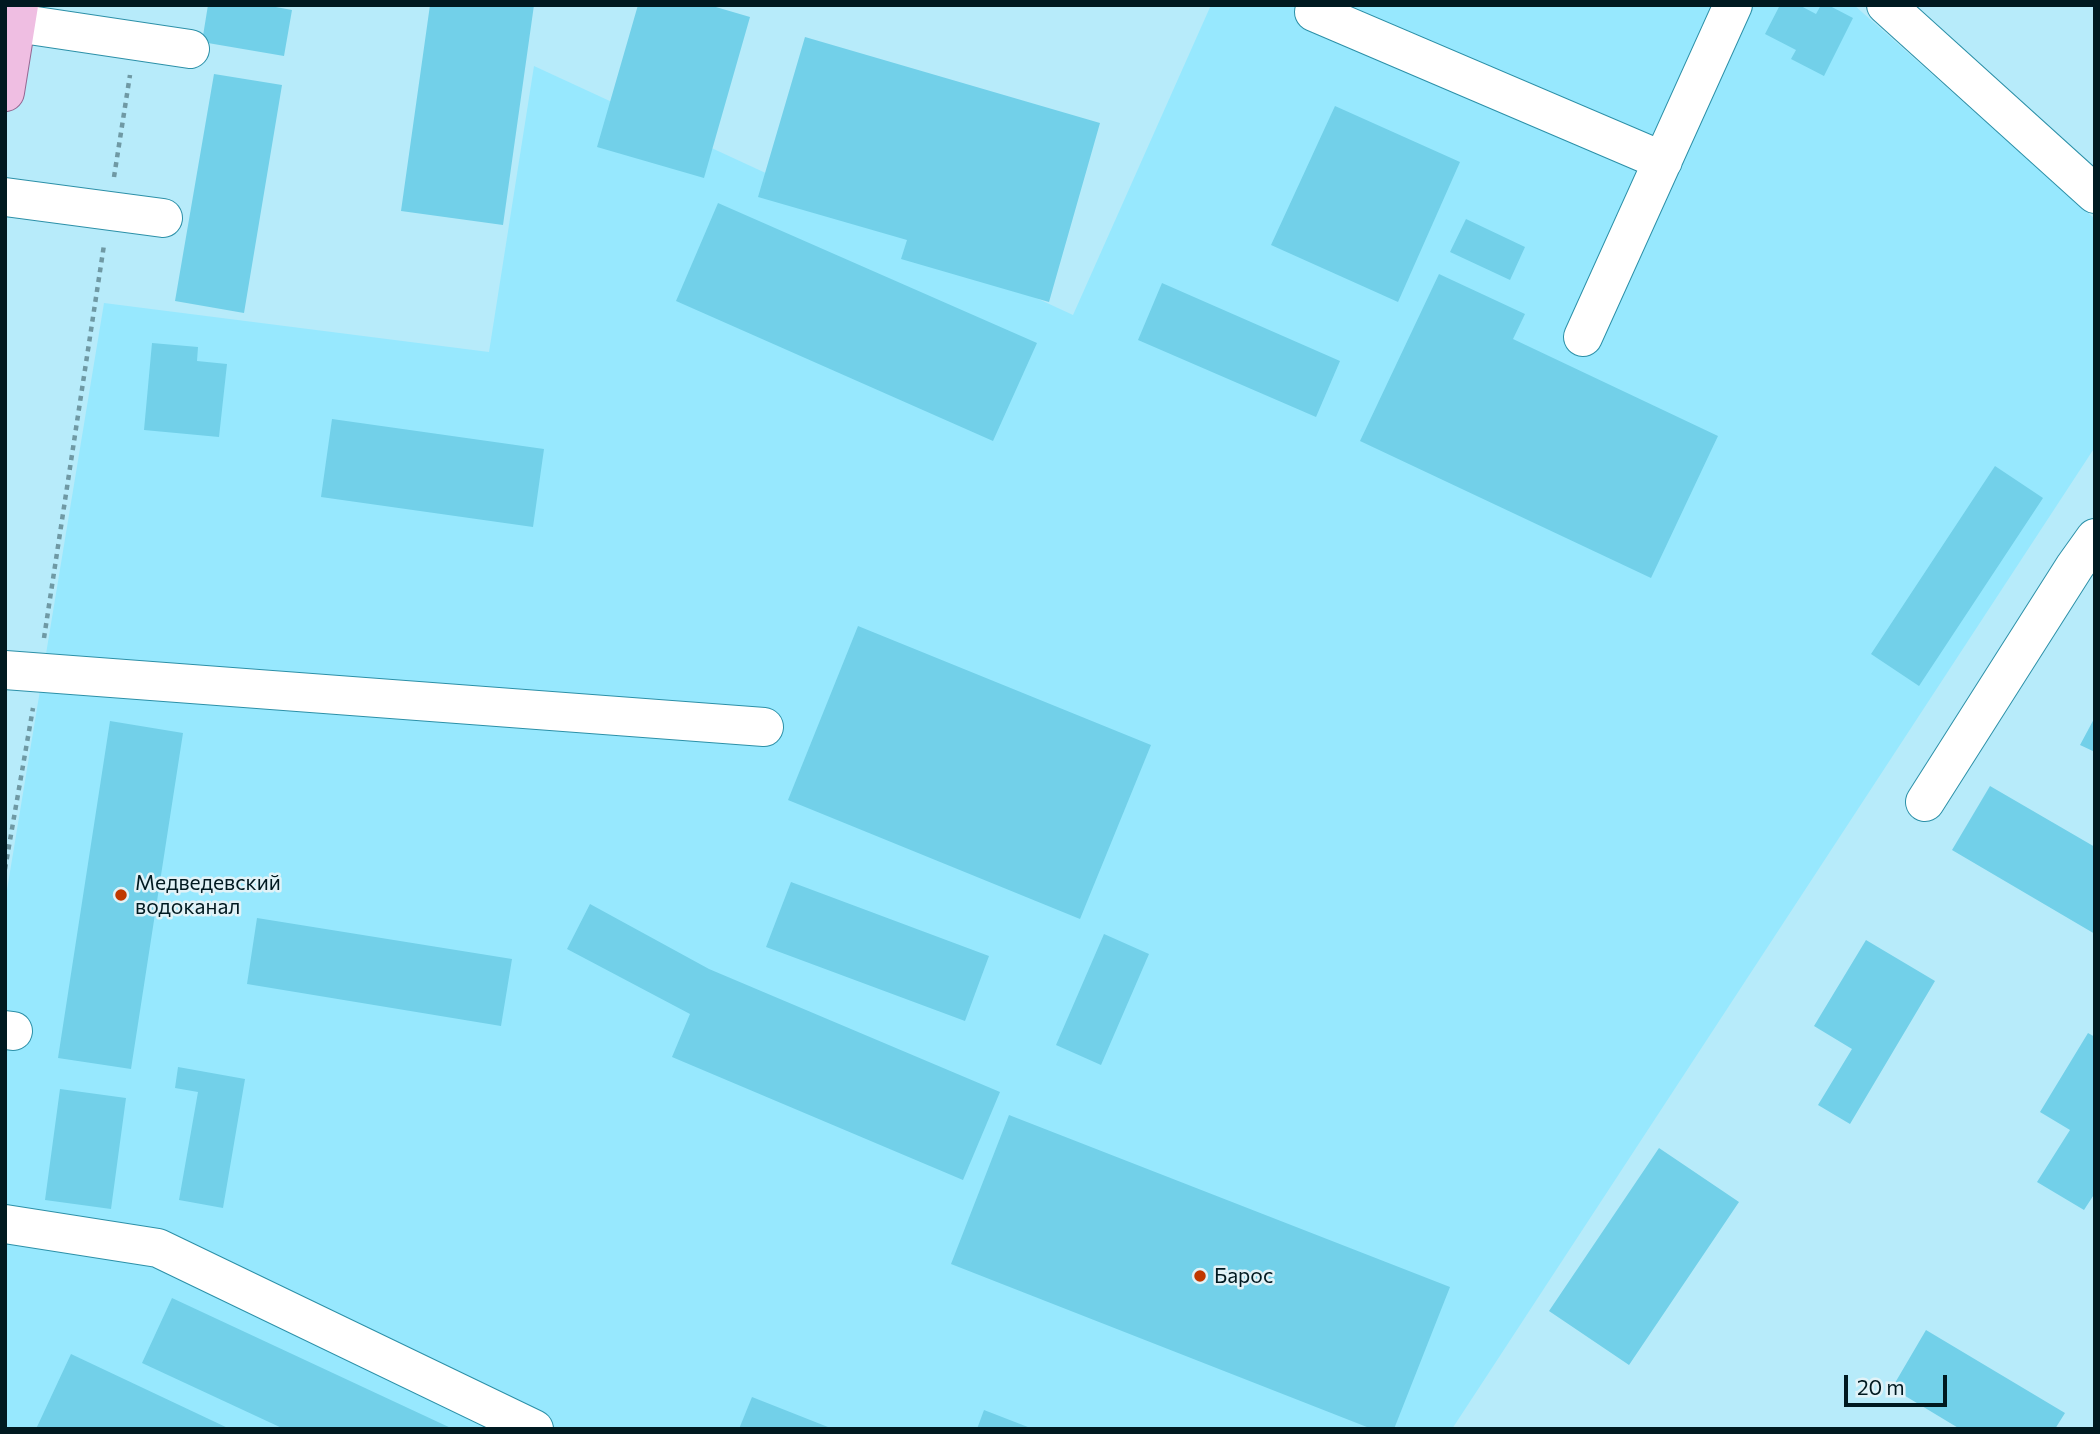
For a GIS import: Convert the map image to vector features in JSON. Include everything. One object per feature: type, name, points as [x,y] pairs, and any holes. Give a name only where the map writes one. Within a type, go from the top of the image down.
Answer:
[{"type":"main road","points":[[5,92],[18,14]]},
{"type":"street","points":[[1583,337],[1733,5]]},
{"type":"street","points":[[1886,5],[2095,194]]},
{"type":"street","points":[[1314,12],[1663,161]]},
{"type":"street","points":[[18,14],[135,41],[190,49]]},
{"type":"street","points":[[5,197],[163,218]]},
{"type":"street","points":[[1925,802],[2095,538]]},
{"type":"street","points":[[22,671],[764,727]]},
{"type":"street","points":[[5,1224],[158,1248],[534,1429]]},
{"type":"path","points":[[5,869],[22,671],[109,211],[135,41]]},
{"type":"shaded area","points":[[1211,5],[1854,5],[2095,219],[2095,447],[1452,1429],[5,1429],[5,902],[104,303],[489,352],[534,66],[1073,315]]},
{"type":"building","points":[[208,5],[265,5],[292,10],[284,56],[202,42]]},
{"type":"building","points":[[430,5],[534,5],[503,225],[401,211]]},
{"type":"building","points":[[638,5],[709,5],[750,17],[704,178],[597,147]]},
{"type":"building","points":[[1780,5],[1799,5],[1816,14],[1821,5],[1828,5],[1853,18],[1824,76],[1791,59],[1796,50],[1765,34]]},
{"type":"building","points":[[805,37],[1100,123],[1049,302],[901,259],[907,240],[758,197]]},
{"type":"building","points":[[214,74],[282,85],[244,313],[175,301]]},
{"type":"building","points":[[1335,106],[1460,162],[1398,302],[1271,245]]},
{"type":"building","points":[[718,203],[1037,343],[993,441],[676,301]]},
{"type":"building","points":[[1466,219],[1525,247],[1510,280],[1450,252]]},
{"type":"building","points":[[1439,274],[1525,314],[1513,339],[1718,436],[1651,578],[1360,441]]},
{"type":"building","points":[[1162,283],[1340,361],[1316,417],[1138,340]]},
{"type":"building","points":[[152,343],[198,347],[197,361],[227,364],[219,437],[144,430]]},
{"type":"building","points":[[332,419],[544,449],[533,527],[321,497]]},
{"type":"building","points":[[1995,466],[2043,498],[1919,686],[1871,654]]},
{"type":"building","points":[[858,626],[1151,745],[1080,919],[788,800]]},
{"type":"building","points":[[2095,717],[2095,752],[2080,745]]},
{"type":"building","name":"Медведевский водоканал","points":[[110,721],[183,733],[131,1069],[58,1058]]},
{"type":"building","points":[[1990,786],[2095,847],[2095,934],[1952,850]]},
{"type":"building","points":[[791,882],[989,956],[965,1021],[766,947]]},
{"type":"building","points":[[590,904],[709,969],[1000,1092],[963,1180],[672,1057],[690,1014],[567,949]]},
{"type":"building","points":[[257,918],[512,959],[501,1026],[247,984]]},
{"type":"building","points":[[1104,934],[1149,954],[1101,1065],[1056,1045]]},
{"type":"building","points":[[1866,940],[1935,981],[1850,1124],[1818,1105],[1852,1049],[1814,1026]]},
{"type":"building","points":[[2088,1033],[2095,1037],[2095,1193],[2084,1210],[2037,1182],[2070,1130],[2040,1112]]},
{"type":"building","points":[[178,1067],[245,1079],[223,1208],[179,1200],[198,1092],[175,1088]]},
{"type":"building","points":[[60,1089],[126,1098],[111,1209],[45,1200]]},
{"type":"building","name":"Барос","points":[[1009,1115],[1450,1287],[1394,1429],[1372,1429],[951,1264]]},
{"type":"building","points":[[1659,1148],[1739,1202],[1629,1365],[1549,1311]]},
{"type":"building","points":[[172,1298],[453,1429],[284,1429],[142,1363]]},
{"type":"building","points":[[1926,1330],[2065,1413],[2055,1429],[1960,1429],[1892,1388]]},
{"type":"building","points":[[71,1354],[230,1429],[36,1429]]},
{"type":"building","points":[[752,1397],[833,1429],[739,1429]]},
{"type":"building","points":[[984,1410],[1033,1429],[977,1429]]},
{"type":"place","name":"Медведевский водоканал","points":[[121,895]]},
{"type":"place","name":"Барос","points":[[1200,1276]]}]
